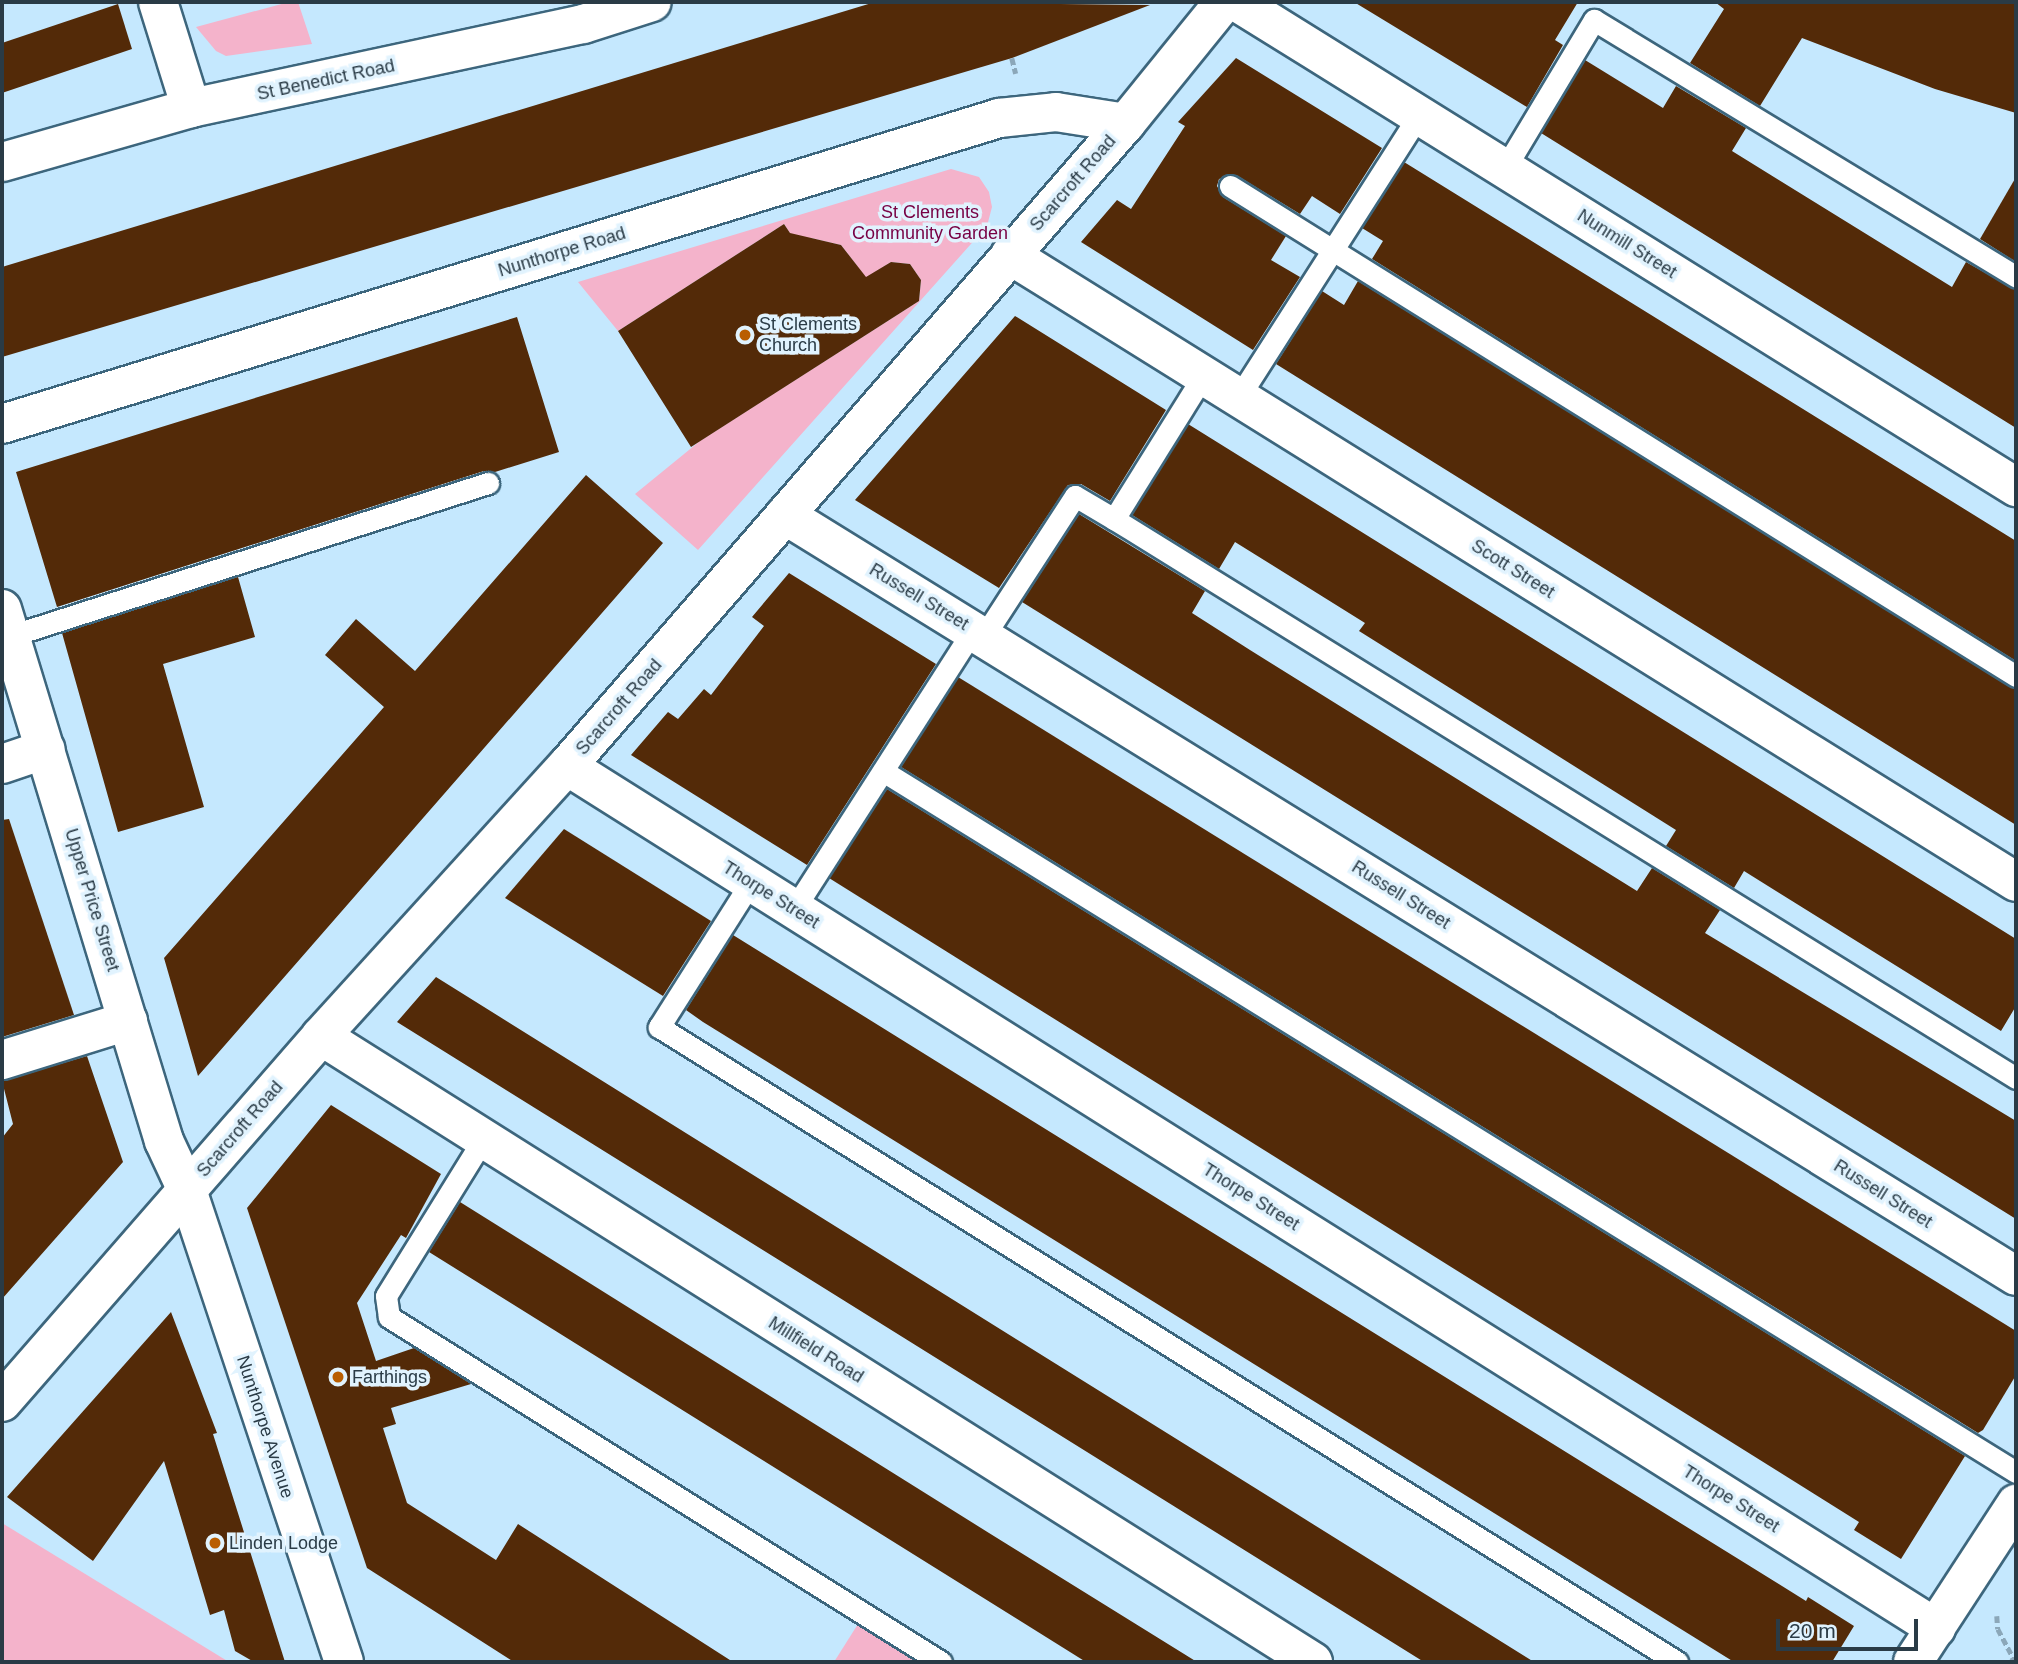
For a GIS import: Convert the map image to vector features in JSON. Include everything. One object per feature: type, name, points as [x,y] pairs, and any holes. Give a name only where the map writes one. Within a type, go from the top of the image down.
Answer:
[{"type":"street","points":[[158,2],[191,108]]},
{"type":"street","name":"St Benedict Road","points":[[2,162],[191,108],[579,13],[652,2]]},
{"type":"street","name":"Scarcroft Road","points":[[2,1402],[321,1036],[567,766],[1126,123],[1224,2]]},
{"type":"street","name":"Nunmill Street","points":[[1237,2],[2016,487]]},
{"type":"street","name":"Nunthorpe Road","points":[[2,424],[999,118],[1055,113],[1126,123]]},
{"type":"street","name":"Scott Street","points":[[1010,255],[2016,882]]},
{"type":"street","name":"Russell Street","points":[[785,515],[2016,1276]]},
{"type":"street","name":"Upper Price Street","points":[[6,622],[164,1141],[187,1190]]},
{"type":"street","points":[[2,764],[46,749]]},
{"type":"street","name":"Thorpe Street","points":[[567,766],[1936,1628]]},
{"type":"street","points":[[2,1059],[128,1021]]},
{"type":"street","name":"Millfield Road","points":[[321,1036],[482,1141],[1313,1662]]},
{"type":"street","name":"Nunthorpe Avenue","points":[[187,1190],[344,1662]]},
{"type":"street","points":[[1913,1662],[2016,1504]]},
{"type":"lane","points":[[1505,168],[1594,20],[2016,276]]},
{"type":"lane","points":[[1238,398],[1419,115]]},
{"type":"lane","points":[[1230,186],[1331,252],[2016,676]]},
{"type":"lane","points":[[1114,519],[1203,376]]},
{"type":"lane","points":[[6,622],[488,483]]},
{"type":"lane","points":[[794,909],[883,771],[1075,496],[2016,1078]]},
{"type":"lane","points":[[883,771],[2016,1472]]},
{"type":"lane","points":[[751,882],[659,1027],[1677,1662]]},
{"type":"lane","points":[[482,1141],[386,1296],[389,1317],[941,1662]]},
{"type":"path","points":[[1997,1605],[1998,1629],[2014,1659],[2011,1662]]},
{"type":"green space","points":[[289,2],[298,2],[312,44],[226,56],[216,51],[196,27]]},
{"type":"green space","name":"St Clements Community Garden","points":[[951,169],[979,177],[989,192],[992,207],[987,226],[698,550],[635,494],[700,441],[919,301],[921,280],[910,264],[891,262],[856,284],[858,267],[841,245],[811,238],[797,244],[784,224],[618,331],[578,282]]},
{"type":"green space","points":[[2,1523],[229,1662],[2,1662]]},
{"type":"green space","points":[[858,1624],[918,1662],[834,1662]]},
{"type":"building","points":[[875,2],[1150,5],[1012,58],[2,357],[2,267]]},
{"type":"building","points":[[1354,2],[1578,2],[1555,40],[1563,45],[1527,107]]},
{"type":"building","points":[[1715,2],[2016,2],[2016,113],[1935,89],[1802,38],[1760,106],[1690,63],[1724,9]]},
{"type":"building","points":[[118,4],[132,49],[2,93],[2,43]]},
{"type":"building","points":[[1236,58],[1382,148],[1340,214],[1312,196],[1300,214],[1236,175],[1219,179],[1217,186],[1223,197],[1286,236],[1271,260],[1300,277],[1253,350],[1081,242],[1117,200],[1131,209],[1185,126],[1178,122]]},
{"type":"building","points":[[1585,60],[1663,108],[1676,86],[1746,128],[1732,151],[1952,287],[1966,262],[2016,290],[2016,428],[1541,133]]},
{"type":"building","points":[[1404,162],[2016,541],[2016,661],[1372,259],[1383,241],[1362,228]]},
{"type":"building","points":[[2016,177],[2016,262],[1980,239]]},
{"type":"building","name":"St Clements Church","points":[[784,224],[790,233],[841,245],[866,277],[891,262],[910,264],[921,280],[919,301],[691,447],[618,331]]},
{"type":"building","points":[[1358,281],[2016,689],[2016,825],[1276,364],[1322,291],[1344,305]]},
{"type":"building","points":[[1015,316],[1166,410],[1110,501],[1081,484],[1068,485],[999,588],[855,500]]},
{"type":"building","points":[[517,317],[559,452],[495,472],[484,471],[57,607],[16,472]]},
{"type":"building","points":[[1188,424],[2016,939],[2016,1006],[2001,1031],[1744,871],[1734,888],[1666,846],[1676,830],[1359,631],[1365,623],[1235,542],[1219,569],[1132,515]]},
{"type":"building","points":[[586,475],[663,543],[198,1076],[164,958],[384,707],[325,655],[356,619],[415,671]]},
{"type":"building","points":[[1079,514],[1205,591],[1192,613],[1637,891],[1652,868],[1720,910],[1705,933],[2016,1121],[2016,1219],[1022,602]]},
{"type":"building","points":[[789,573],[936,664],[807,865],[631,755],[668,712],[678,719],[704,689],[711,695],[764,626],[752,617]]},
{"type":"building","points":[[238,577],[255,637],[163,664],[204,807],[118,832],[62,633]]},
{"type":"building","points":[[958,677],[2016,1331],[2016,1375],[1983,1430],[1978,1433],[901,767]]},
{"type":"building","points":[[887,789],[1965,1456],[1901,1559],[1854,1530],[1859,1522],[829,878]]},
{"type":"building","points":[[9,819],[74,1015],[2,1037],[2,820]]},
{"type":"building","points":[[564,829],[711,921],[663,996],[505,898]]},
{"type":"building","points":[[733,935],[1806,1601],[1808,1597],[1854,1626],[1832,1662],[1734,1662],[703,1022],[686,1010]]},
{"type":"building","points":[[436,977],[1534,1662],[1424,1662],[397,1022]]},
{"type":"building","points":[[87,1056],[123,1162],[2,1299],[2,1138],[13,1124],[2,1081]]},
{"type":"building","points":[[331,1105],[441,1174],[406,1238],[401,1235],[357,1303],[376,1361],[414,1348],[471,1384],[391,1408],[396,1424],[383,1428],[407,1503],[496,1560],[518,1524],[733,1662],[514,1662],[367,1568],[247,1208]]},
{"type":"building","points":[[460,1202],[1197,1662],[1086,1662],[429,1252]]},
{"type":"building","points":[[171,1312],[217,1433],[213,1434],[285,1662],[254,1662],[235,1651],[224,1610],[210,1615],[164,1461],[93,1561],[7,1497]]},
{"type":"place","name":"St Clements Church","points":[[745,335]]},
{"type":"place","name":"Farthings","points":[[338,1377]]},
{"type":"place","name":"Linden Lodge","points":[[215,1543]]}]
